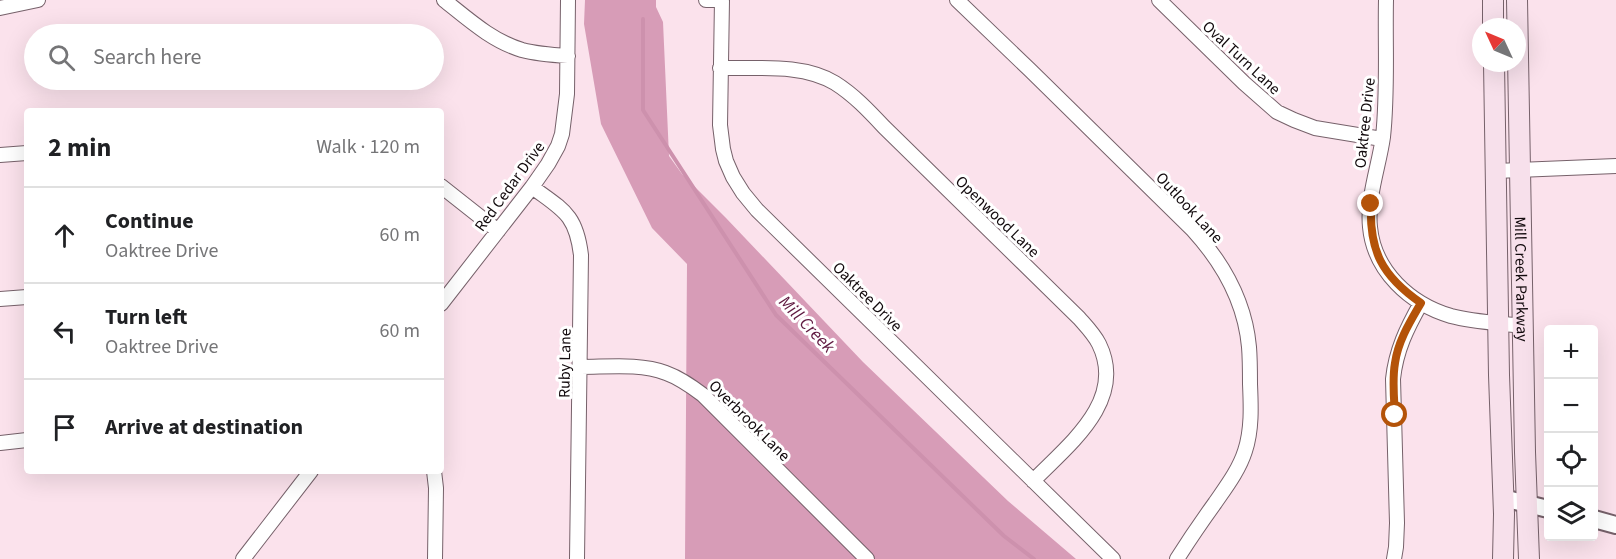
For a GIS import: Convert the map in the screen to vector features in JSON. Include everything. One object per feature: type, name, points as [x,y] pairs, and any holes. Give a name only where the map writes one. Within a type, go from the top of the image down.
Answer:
[{"type":"main road","points":[[1493,0],[1493,18]]},
{"type":"main road","name":"Mill Creek Parkway","points":[[1517,0],[1529,559]]},
{"type":"main road","name":"Mill Creek Parkway","points":[[1494,72],[1503,559]]},
{"type":"street","points":[[0,8],[38,0]]},
{"type":"street","points":[[444,0],[485,32],[501,41],[538,54],[568,56]]},
{"type":"street","name":"Red Cedar Drive","points":[[444,300],[532,187],[558,146],[562,134],[567,94],[568,0]]},
{"type":"street","points":[[706,0],[722,0]]},
{"type":"street","name":"Oaktree Drive","points":[[722,0],[720,124],[723,149],[729,169],[743,193],[1113,559]]},
{"type":"street","name":"Outlook Lane","points":[[957,0],[1193,230],[1211,252],[1233,288],[1242,310],[1249,345],[1251,398],[1250,430],[1245,450],[1228,484],[1177,559]]},
{"type":"street","name":"Oval Turn Lane","points":[[1159,0],[1277,112],[1315,128],[1382,139]]},
{"type":"street","name":"Oaktree Drive","points":[[1386,0],[1386,106],[1371,204],[1370,227],[1373,243],[1392,279],[1421,303],[1450,315],[1470,320],[1523,326]]},
{"type":"street","name":"Openwood Lane","points":[[720,68],[802,71],[818,75],[842,88],[861,103],[1058,297],[1094,336],[1100,346],[1106,366],[1105,386],[1100,405],[1078,435],[1033,481]]},
{"type":"street","points":[[0,156],[24,153]]},
{"type":"street","points":[[1496,171],[1616,166]]},
{"type":"street","name":"Ruby Lane","points":[[532,187],[567,214],[579,239],[581,255],[577,559]]},
{"type":"street","points":[[444,188],[498,231]]},
{"type":"street","points":[[0,299],[24,297]]},
{"type":"street","points":[[1394,559],[1397,524],[1395,364],[1407,328],[1421,303]]},
{"type":"street","name":"Overbrook Lane","points":[[581,367],[626,366],[654,369],[688,384],[703,395],[867,559]]},
{"type":"street","points":[[0,443],[24,440]]},
{"type":"street","points":[[243,559],[309,474]]},
{"type":"street","points":[[434,474],[435,559]]},
{"type":"street","points":[[1503,498],[1544,507]]},
{"type":"street","points":[[1598,520],[1616,525]]},
{"type":"shaded area","points":[[585,0],[656,0],[656,7],[663,22],[669,156],[682,174],[863,362],[1008,501],[1076,559],[685,559],[687,264],[652,228],[601,124],[584,24]]},
{"type":"waterway","name":"Mill Creek","points":[[643,19],[643,110],[776,315],[1004,536],[1034,559]]},
{"type":"route","points":[[1371,204],[1370,227],[1373,243],[1381,262],[1392,279],[1421,303],[1407,328],[1395,364],[1395,415]]}]
